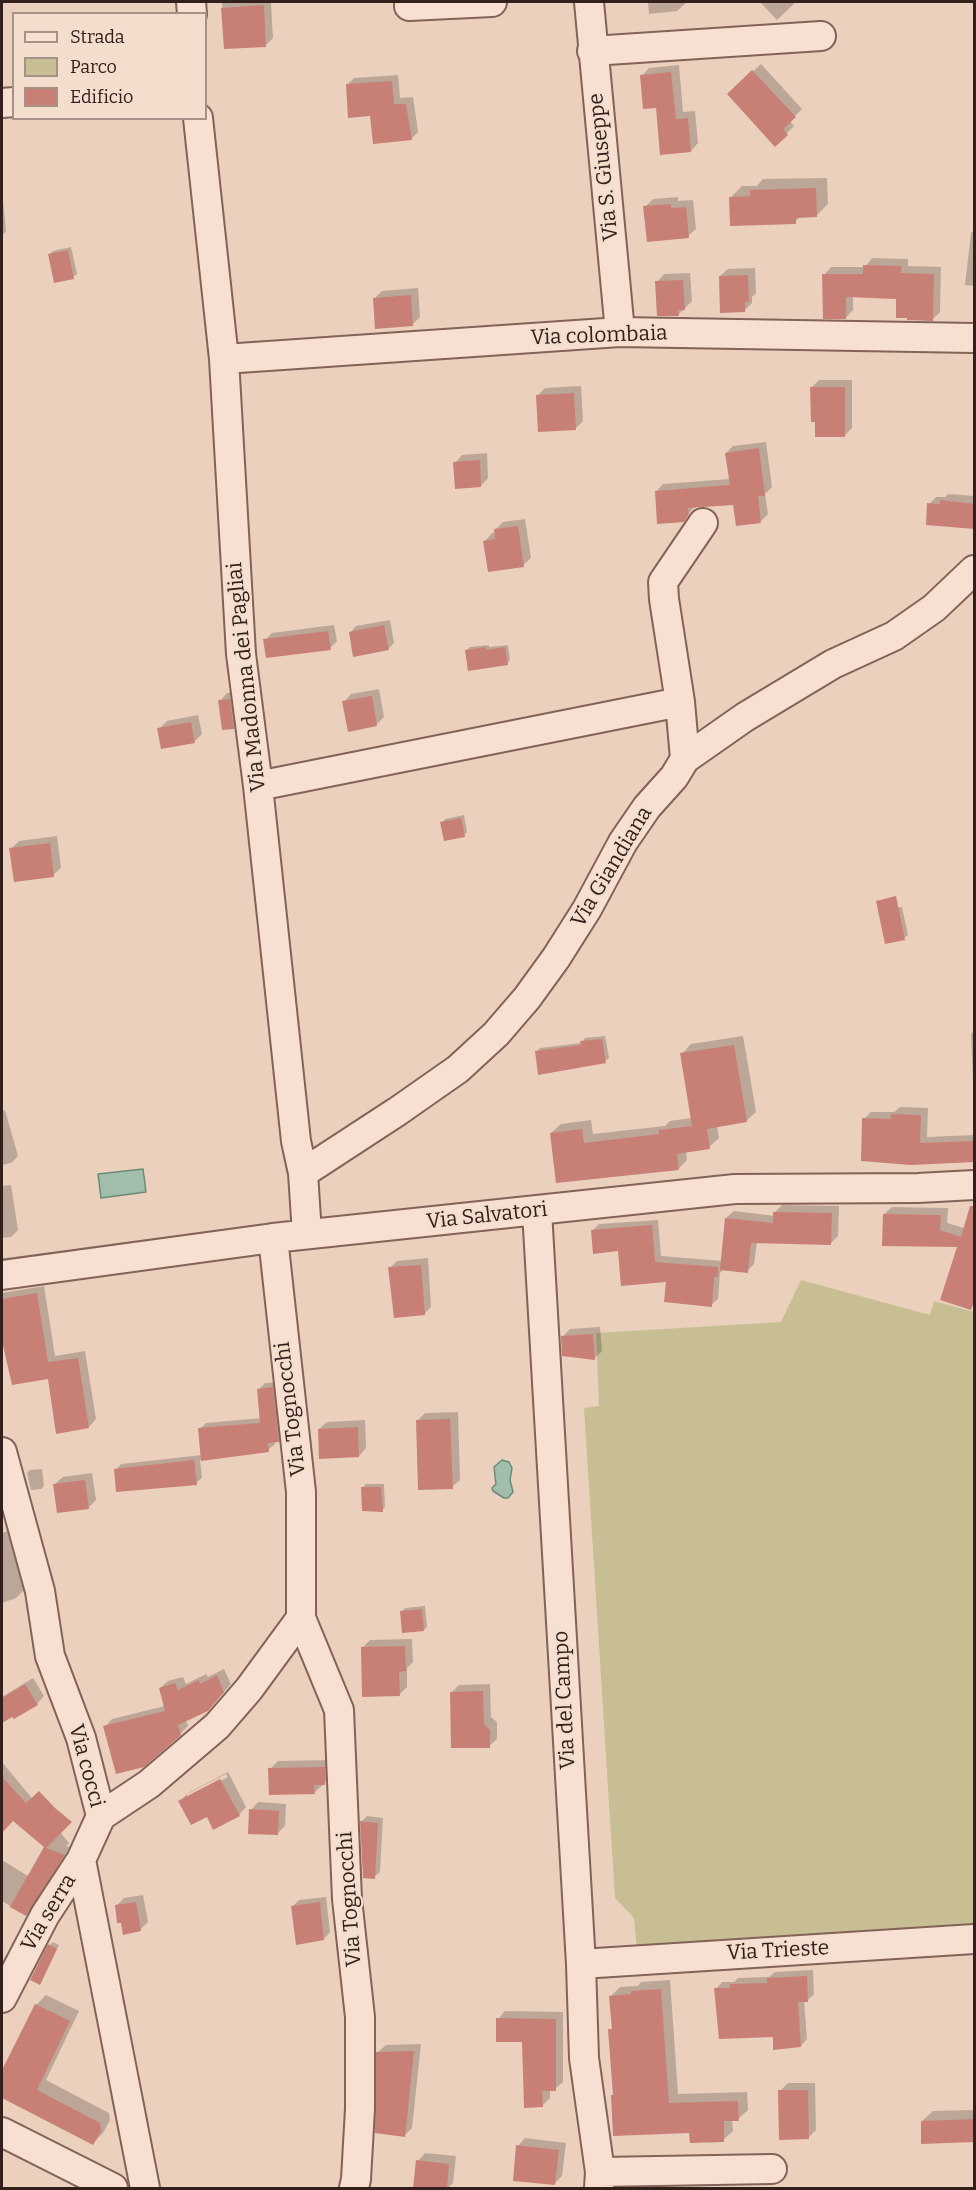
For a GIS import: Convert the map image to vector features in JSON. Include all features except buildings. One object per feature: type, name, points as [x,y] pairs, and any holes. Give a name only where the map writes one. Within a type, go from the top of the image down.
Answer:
[{"type":"street","points":[[409,6],[492,2]]},
{"type":"street","name":"Via S. Giuseppe","points":[[589,2],[620,332]]},
{"type":"street","points":[[592,51],[821,36]]},
{"type":"street","name":"Via Madonna dei Pagliai","points":[[198,120],[224,359],[241,654],[258,786],[296,1141],[303,1173],[307,1234]]},
{"type":"street","name":"Via colombaia","points":[[224,359],[620,332],[975,338]]},
{"type":"street","points":[[685,759],[680,702],[663,582],[703,523]]},
{"type":"street","name":"Via Giandiana","points":[[303,1173],[458,1069],[496,1034],[527,998],[556,958],[587,909],[623,842],[647,807],[674,777],[685,759],[745,717],[804,681],[833,664],[894,636],[934,608],[975,570]]},
{"type":"street","points":[[258,786],[680,702]]},
{"type":"street","name":"Via Salvatori","points":[[2,1275],[307,1234],[735,1189],[918,1188],[975,1185]]},
{"type":"street","name":"Via del Campo","points":[[537,1211],[581,1964],[584,2058],[599,2180]]},
{"type":"street","name":"Via Tognocchi","points":[[273,1238],[301,1492],[301,1618],[339,1710],[347,1899],[360,2017],[360,2109],[354,2188]]},
{"type":"street","name":"Via cocci","points":[[2,1452],[40,1591],[50,1656],[81,1738],[101,1816],[81,1860]]},
{"type":"street","points":[[101,1816],[149,1784],[217,1726],[249,1689],[301,1618]]},
{"type":"street","points":[[81,1860],[145,2188]]},
{"type":"street","name":"Via serra","points":[[2,1998],[45,1915],[81,1860]]},
{"type":"street","name":"Via Trieste","points":[[581,1964],[975,1940]]},
{"type":"street","points":[[2,2132],[113,2188]]},
{"type":"street","points":[[599,2180],[772,2169]]},
{"type":"green space","points":[[801,1280],[930,1315],[934,1301],[974,1312],[974,1929],[637,1951],[634,1918],[615,1898],[584,1408],[599,1406],[596,1333],[781,1322]]},
{"type":"shaded area","points":[[143,1169],[146,1192],[101,1198],[98,1174]]},
{"type":"shaded area","points":[[502,1460],[509,1462],[512,1468],[510,1480],[513,1492],[508,1498],[504,1498],[492,1488],[496,1484],[494,1467]]}]
